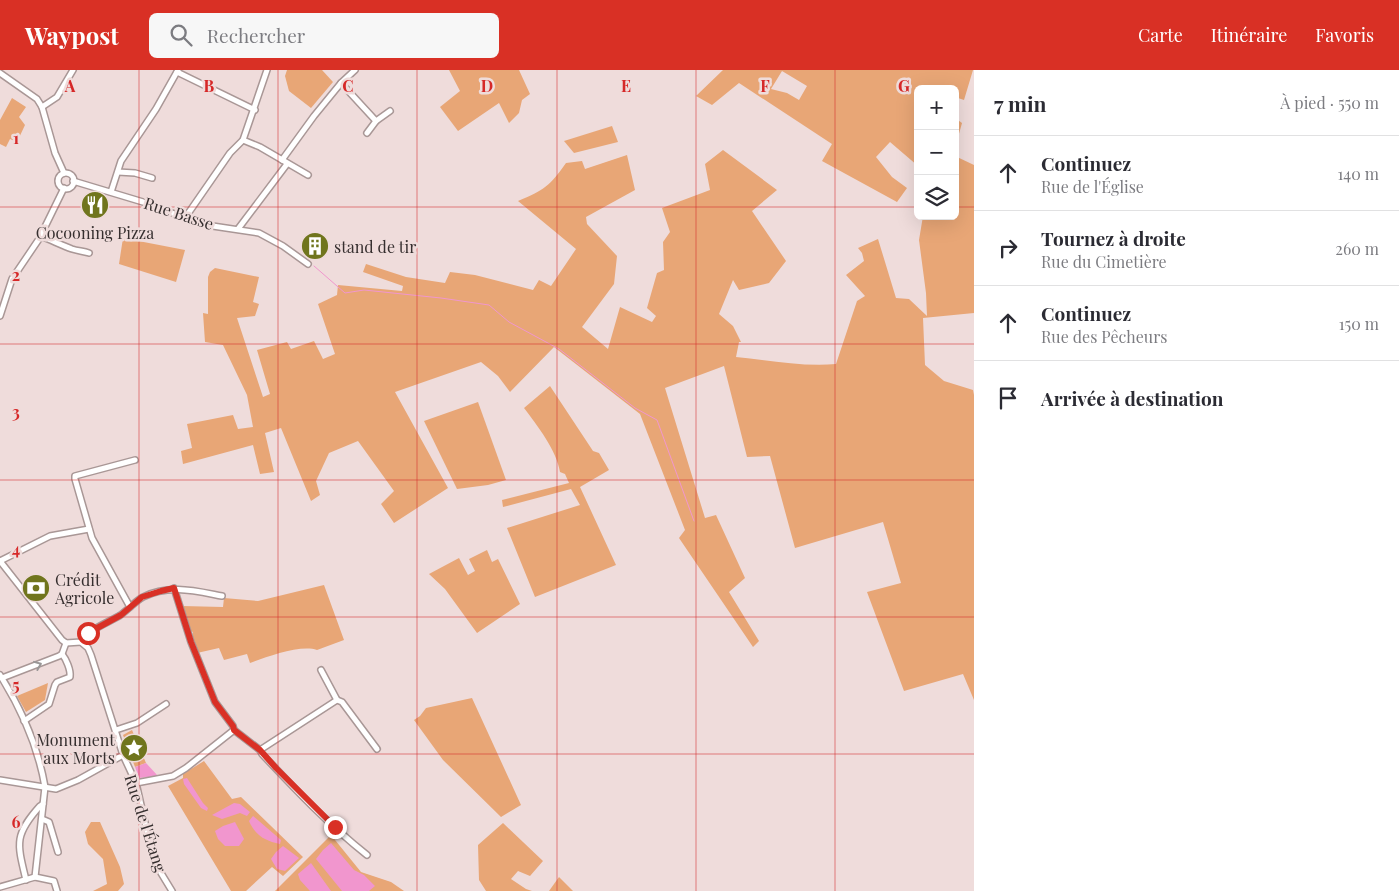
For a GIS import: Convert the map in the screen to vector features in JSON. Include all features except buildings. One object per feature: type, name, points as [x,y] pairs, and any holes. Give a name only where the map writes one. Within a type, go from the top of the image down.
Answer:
[{"type":"street","points":[[42,107],[58,97],[73,70]]},
{"type":"street","points":[[185,218],[230,153],[243,140],[255,110],[267,70]]},
{"type":"street","points":[[282,160],[314,116],[341,83],[355,70]]},
{"type":"street","points":[[112,192],[121,162],[156,109],[177,71],[255,110]]},
{"type":"street","points":[[0,73],[37,99],[42,107],[55,153],[64,173],[71,175],[73,181],[69,188],[60,186],[58,180],[64,173]]},
{"type":"street","points":[[341,83],[376,121]]},
{"type":"street","points":[[367,133],[376,121],[390,111]]},
{"type":"street","points":[[243,140],[308,175]]},
{"type":"street","points":[[238,229],[288,164]]},
{"type":"street","points":[[118,172],[135,173],[152,178]]},
{"type":"street","name":"Rue Basse","points":[[73,181],[143,202],[206,225],[259,233],[283,246],[308,264]]},
{"type":"street","points":[[0,316],[12,279],[40,236],[64,188]]},
{"type":"street","points":[[40,236],[62,243],[75,250],[89,253]]},
{"type":"street","points":[[130,607],[97,550],[89,529],[75,476],[135,460]]},
{"type":"street","points":[[89,529],[50,536],[0,561],[66,643],[81,642],[88,633],[121,615],[142,597],[161,591],[174,588],[222,596]]},
{"type":"street","points":[[174,588],[197,659],[215,702],[234,730],[260,750],[349,841],[367,854]]},
{"type":"street","name":"Rue de l'Étang","points":[[81,642],[88,648],[91,655],[123,755],[136,783],[151,849],[161,873],[172,891]]},
{"type":"street","points":[[35,877],[45,787],[37,749],[20,708],[1,676],[36,666],[62,654],[66,643]]},
{"type":"street","points":[[24,721],[49,704],[57,682],[70,676],[71,673],[62,654]]},
{"type":"street","points":[[321,670],[337,700],[342,702],[377,749]]},
{"type":"street","points":[[260,750],[337,700]]},
{"type":"street","points":[[116,730],[137,723],[166,704]]},
{"type":"street","points":[[136,783],[172,776],[234,730]]},
{"type":"street","points":[[0,780],[56,789],[123,755]]},
{"type":"street","points":[[26,880],[19,850],[21,833],[26,820],[43,804]]},
{"type":"street","points":[[42,819],[49,822],[58,852]]},
{"type":"street","points":[[0,887],[35,877],[54,881],[57,891]]},
{"type":"shaded area","points":[[287,70],[322,70],[333,82],[311,108],[289,91],[285,76]]},
{"type":"shaded area","points":[[449,70],[519,70],[530,94],[522,100],[519,113],[509,123],[499,103],[458,131],[440,107],[460,91]]},
{"type":"shaded area","points":[[723,70],[973,70],[964,100],[959,98],[959,85],[914,85],[914,163],[890,142],[876,157],[892,177],[907,188],[897,202],[822,161],[832,144],[739,83],[712,105],[696,96]],"holes":[[[782,71],[807,86],[799,100],[787,93],[771,89]]]},
{"type":"shaded area","points":[[12,98],[26,107],[19,117],[25,125],[17,142],[10,139],[6,147],[0,144],[0,120]]},
{"type":"shaded area","points":[[959,121],[962,123],[959,134]]},
{"type":"shaded area","points":[[612,126],[618,142],[574,153],[564,141]]},
{"type":"shaded area","points":[[723,150],[777,190],[752,211],[786,261],[769,283],[739,290],[733,280],[719,314],[733,326],[741,342],[739,342],[736,357],[824,365],[836,364],[857,301],[865,296],[846,275],[864,261],[862,253],[858,248],[878,239],[896,298],[909,299],[927,316],[919,240],[922,220],[959,220],[959,158],[974,165],[974,313],[923,318],[925,365],[944,381],[973,390],[974,395],[974,700],[963,674],[904,691],[867,592],[901,583],[883,522],[795,548],[770,456],[747,457],[724,366],[665,388],[705,518],[716,515],[745,578],[729,592],[759,641],[753,647],[679,538],[685,530],[640,414],[554,347],[510,392],[498,376],[481,362],[395,392],[448,488],[394,523],[381,504],[394,491],[358,441],[329,453],[316,481],[320,495],[311,501],[281,428],[265,433],[274,472],[260,474],[253,445],[183,464],[181,451],[192,448],[187,424],[233,415],[238,429],[253,427],[247,395],[223,345],[205,342],[203,313],[208,314],[208,277],[215,268],[259,277],[253,302],[259,304],[255,316],[237,318],[263,397],[270,394],[257,350],[287,342],[291,349],[314,341],[323,359],[335,354],[318,304],[337,295],[338,285],[402,291],[403,286],[363,272],[366,264],[406,277],[445,283],[450,272],[475,275],[533,290],[539,280],[551,286],[576,249],[518,201],[546,186],[566,163],[582,161],[585,169],[627,155],[635,190],[586,217],[587,224],[617,256],[614,284],[582,327],[608,349],[620,307],[652,322],[656,316],[647,308],[657,273],[664,270],[663,242],[670,232],[662,208],[710,190],[705,164]]},
{"type":"shaded area","points":[[123,238],[185,250],[176,282],[119,264]]},
{"type":"shaded area","points":[[550,386],[593,451],[599,453],[609,470],[580,487],[616,565],[535,597],[507,528],[580,505],[571,489],[503,507],[502,500],[569,483],[565,474],[560,472],[546,438],[524,408]]},
{"type":"shaded area","points":[[478,402],[506,480],[488,485],[457,489],[424,421]]},
{"type":"shaded area","points":[[487,550],[492,562],[498,559],[520,604],[477,633],[445,589],[429,574],[459,558],[468,575],[475,571],[469,559]]},
{"type":"shaded area","points":[[324,585],[344,640],[317,650],[293,650],[250,663],[247,654],[224,660],[219,648],[197,653],[192,637],[193,632],[190,631],[182,606],[223,607],[224,598],[258,601]]},
{"type":"shaded area","points":[[48,683],[45,700],[26,712],[17,696]]},
{"type":"shaded area","points":[[472,698],[521,805],[501,817],[443,760],[414,720],[426,708]]},
{"type":"shaded area","points":[[132,730],[146,763],[135,767],[123,735]]},
{"type":"shaded area","points":[[204,761],[232,799],[241,797],[303,857],[283,876],[272,867],[246,891],[231,891],[168,786],[183,778],[183,774]]},
{"type":"shaded area","points":[[146,763],[158,776],[139,778],[135,767]]},
{"type":"shaded area","points":[[187,778],[208,808],[207,811],[201,808],[184,784],[183,779]]},
{"type":"shaded area","points":[[234,803],[240,804],[250,812],[247,816],[240,813],[222,819],[212,815]]},
{"type":"shaded area","points":[[253,816],[281,840],[280,844],[257,834],[249,821]]},
{"type":"shaded area","points":[[91,822],[100,822],[120,867],[124,884],[118,891],[93,891],[107,884],[103,859],[88,844],[85,832]]},
{"type":"shaded area","points":[[235,822],[244,839],[239,846],[225,846],[218,839],[215,831]]},
{"type":"shaded area","points":[[503,823],[543,861],[530,876],[518,871],[511,879],[532,891],[486,891],[479,880],[478,845]]},
{"type":"shaded area","points":[[331,835],[361,872],[391,882],[404,891],[275,891]]},
{"type":"shaded area","points":[[331,843],[354,870],[364,875],[375,886],[369,891],[342,891],[316,859]]},
{"type":"shaded area","points":[[283,846],[299,858],[285,871],[277,869],[271,859]]},
{"type":"shaded area","points":[[311,863],[331,891],[310,891],[300,880],[298,874]]},
{"type":"shaded area","points":[[559,877],[573,891],[549,891]]},
{"type":"waterway","points":[[314,266],[345,293],[364,290],[489,305],[509,322],[559,349],[635,408],[657,420],[694,521]]},
{"type":"place","name":"Cocooning Pizza","points":[[95,205]]},
{"type":"place","name":"stand de tir","points":[[315,246]]},
{"type":"place","name":"Crédit Agricole","points":[[36,588]]},
{"type":"place","name":"Monument aux Morts","points":[[134,748]]},
{"type":"route","points":[[88,633],[121,615],[142,597],[174,588],[190,641],[215,702],[234,730],[260,750],[335,827]]}]
